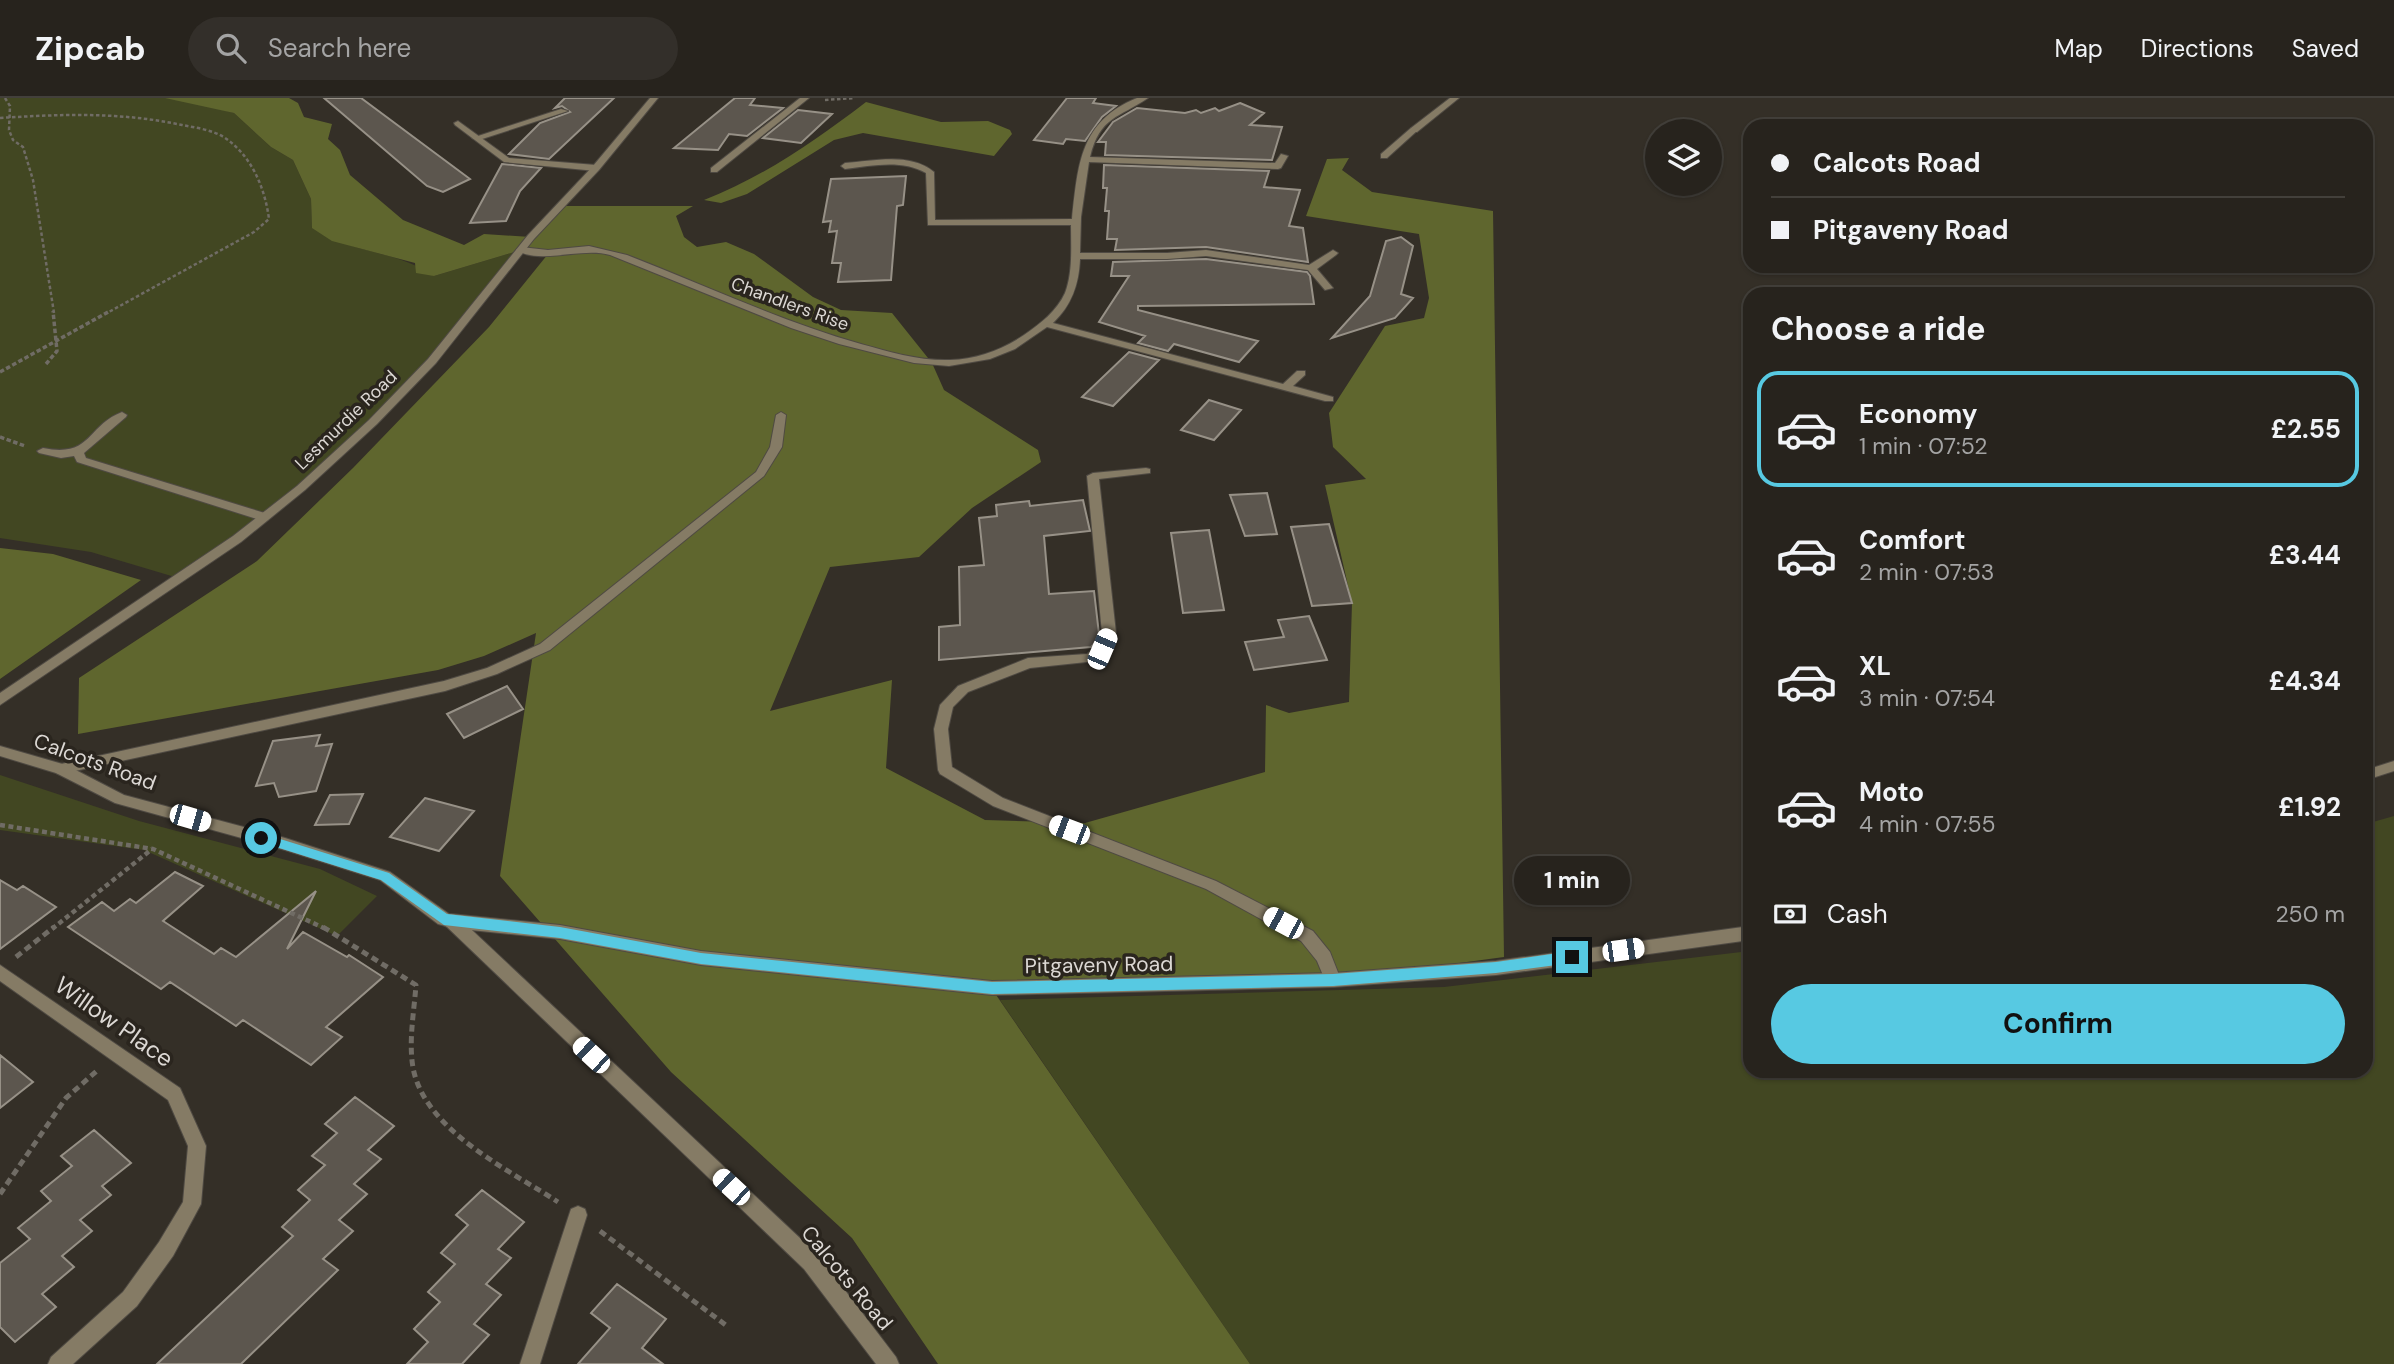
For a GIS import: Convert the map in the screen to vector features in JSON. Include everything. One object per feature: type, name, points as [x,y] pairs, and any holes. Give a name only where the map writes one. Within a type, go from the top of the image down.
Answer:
[{"type":"street","name":"Lesmurdie Road","points":[[0,700],[181,578],[264,517],[364,430],[415,378],[521,250],[596,168],[654,98]]},
{"type":"street","points":[[714,170],[804,98]]},
{"type":"street","name":"Chandlers Rise","points":[[521,250],[549,253],[594,249],[632,261],[778,321],[906,359],[932,363],[962,362],[992,355],[1011,348],[1046,324],[1058,312],[1074,285],[1078,256],[1076,222],[1085,159],[1098,126],[1118,109],[1144,98]]},
{"type":"street","points":[[1384,156],[1455,98]]},
{"type":"street","points":[[476,138],[564,111]]},
{"type":"street","points":[[458,123],[507,160],[596,168]]},
{"type":"street","points":[[1278,166],[1284,156]]},
{"type":"street","points":[[1085,159],[1278,166]]},
{"type":"street","points":[[845,166],[908,162],[920,165],[930,172],[931,223],[1076,222]]},
{"type":"street","points":[[1278,166],[1284,177]]},
{"type":"street","points":[[1078,256],[1206,253],[1311,268],[1328,288]]},
{"type":"street","points":[[1311,268],[1333,253]]},
{"type":"street","points":[[1046,324],[1329,399]]},
{"type":"street","points":[[1286,387],[1301,373]]},
{"type":"street","points":[[43,451],[61,455],[78,452],[122,415]]},
{"type":"street","points":[[61,769],[445,686],[492,671],[545,647],[760,474],[776,447],[781,415]]},
{"type":"street","points":[[78,452],[80,460],[264,517]]},
{"type":"street","points":[[1146,471],[1093,476],[1109,633],[1102,649],[1091,658],[1028,663],[963,689],[947,705],[941,729],[945,770],[998,802],[1211,885],[1307,936],[1324,957],[1333,980]]},
{"type":"street","name":"Calcots Road","points":[[0,751],[61,769],[120,799],[285,844],[385,876],[444,919],[451,921],[811,1262],[889,1364]]},
{"type":"street","points":[[2373,773],[2394,766]]},
{"type":"street","name":"Pitgaveny Road","points":[[451,921],[560,932],[701,958],[992,988],[1333,980],[1496,968],[1743,934]]},
{"type":"street","name":"Willow Place","points":[[5,966],[174,1094],[197,1146],[192,1204],[166,1249],[130,1299],[58,1364]]},
{"type":"street","points":[[530,1364],[578,1215]]},
{"type":"path","points":[[0,98],[6,98],[10,106],[9,130],[13,140],[23,147],[33,180],[58,340],[57,351],[46,364]]},
{"type":"path","points":[[804,98],[837,101],[855,98]]},
{"type":"path","points":[[0,118],[83,113],[125,115],[158,119],[227,139],[253,168],[268,208],[269,219],[254,232],[0,372]]},
{"type":"path","points":[[0,825],[153,849],[312,920],[416,985],[414,1075],[430,1109],[451,1130],[578,1215],[727,1326]]},
{"type":"path","points":[[5,966],[153,849]]},
{"type":"path","points":[[0,1194],[66,1098],[118,1053]]},
{"type":"green space","points":[[0,98],[196,98],[190,101],[234,113],[271,147],[293,160],[311,199],[312,227],[327,236],[404,261],[434,276],[521,250],[432,361],[301,488],[185,580],[91,552],[0,538]]},
{"type":"green space","points":[[165,98],[289,98],[298,103],[304,117],[332,124],[328,139],[340,150],[350,175],[403,220],[464,245],[484,234],[531,237],[559,206],[693,206],[676,216],[684,237],[697,247],[726,242],[754,254],[813,297],[841,310],[892,313],[932,363],[944,390],[1038,450],[1041,462],[972,508],[919,557],[830,567],[770,711],[892,680],[886,768],[985,820],[1085,823],[1265,772],[1266,705],[1289,713],[1349,702],[1352,603],[1325,485],[1366,479],[1333,447],[1329,413],[1385,326],[1424,318],[1429,298],[1419,234],[1306,216],[1327,159],[1349,158],[1342,170],[1372,192],[1493,211],[1504,957],[1333,980],[992,989],[1250,1364],[938,1364],[852,1238],[671,1072],[500,876],[536,633],[484,656],[438,670],[78,734],[79,678],[257,561],[353,468],[489,327],[548,254],[521,250],[434,276],[416,273],[415,263],[332,241],[312,228],[311,199],[293,160],[271,147],[234,113]]},
{"type":"green space","points":[[866,102],[941,122],[988,121],[1010,130],[1012,134],[994,156],[863,133],[834,140],[747,194],[721,203],[704,200],[789,157]]},
{"type":"green space","points":[[0,548],[53,554],[141,580],[0,679]]},
{"type":"green space","points":[[0,775],[139,821],[320,869],[377,896],[337,936],[144,850],[0,830]]},
{"type":"green space","points":[[2394,816],[2394,1364],[1250,1364],[1000,1000],[1444,987],[1743,952],[1743,1078],[2373,1078],[2373,822]]},
{"type":"building","points":[[324,98],[361,98],[470,179],[443,192],[427,186]]},
{"type":"building","points":[[565,98],[614,98],[549,159],[509,154],[540,123],[570,112],[562,106],[555,108]]},
{"type":"building","points":[[735,98],[755,98],[750,105],[783,108],[747,136],[729,134],[718,150],[674,148]]},
{"type":"building","points":[[1067,98],[1096,98],[1093,103],[1116,106],[1102,117],[1085,141],[1066,139],[1063,144],[1034,140]]},
{"type":"building","points":[[1240,103],[1264,113],[1250,125],[1282,127],[1272,160],[1105,155],[1106,142],[1098,142],[1113,122],[1137,108],[1185,113],[1196,110],[1201,113],[1215,108],[1219,111]]},
{"type":"building","points":[[798,110],[832,114],[801,143],[763,138]]},
{"type":"building","points":[[502,164],[541,168],[520,191],[506,221],[470,223]]},
{"type":"building","points":[[1104,165],[1269,171],[1264,187],[1300,190],[1289,226],[1303,228],[1308,262],[1206,247],[1115,250],[1117,239],[1107,239],[1109,211],[1105,211],[1107,188],[1103,188]]},
{"type":"building","points":[[906,176],[903,205],[897,206],[891,280],[838,282],[841,263],[832,263],[837,231],[829,232],[831,221],[823,222],[831,179]]},
{"type":"building","points":[[1401,237],[1413,246],[1401,294],[1413,298],[1395,318],[1332,338],[1370,296],[1386,241]]},
{"type":"building","points":[[1206,259],[1307,272],[1314,304],[1138,306],[1138,310],[1258,341],[1239,362],[1174,344],[1168,351],[1138,343],[1145,336],[1099,322],[1129,276],[1111,276],[1113,262]]},
{"type":"building","points":[[1129,352],[1159,360],[1113,406],[1082,397]]},
{"type":"building","points":[[1209,400],[1241,410],[1214,440],[1181,430]]},
{"type":"building","points":[[1267,493],[1277,534],[1245,536],[1230,495]]},
{"type":"building","points":[[1083,500],[1090,531],[1044,536],[1049,594],[1094,591],[1099,634],[1095,643],[1091,647],[939,660],[939,627],[960,625],[959,567],[984,565],[979,518],[997,516],[996,505],[1029,501],[1030,506]]},
{"type":"building","points":[[1329,524],[1352,603],[1312,606],[1291,527]]},
{"type":"building","points":[[1209,530],[1224,610],[1183,613],[1171,533]]},
{"type":"building","points":[[1309,616],[1327,660],[1254,670],[1245,642],[1284,637],[1278,620]]},
{"type":"building","points":[[507,686],[523,709],[464,738],[447,714]]},
{"type":"building","points":[[320,735],[316,746],[332,744],[316,791],[279,797],[274,783],[256,786],[273,741]]},
{"type":"building","points":[[363,794],[349,824],[315,825],[330,795]]},
{"type":"building","points":[[425,798],[474,811],[439,851],[390,837]]},
{"type":"building","points":[[175,872],[203,886],[163,921],[214,954],[221,948],[236,957],[316,891],[287,949],[303,932],[347,957],[349,955],[383,977],[326,1027],[342,1037],[311,1065],[243,1020],[236,1026],[170,982],[161,989],[68,927],[102,902],[114,911],[130,899],[136,903]]},
{"type":"building","points":[[0,880],[17,890],[23,886],[56,907],[0,949]]},
{"type":"building","points":[[0,1055],[33,1082],[0,1108]]},
{"type":"building","points":[[355,1097],[394,1126],[368,1150],[381,1159],[354,1184],[367,1194],[339,1220],[353,1231],[323,1259],[338,1270],[241,1364],[157,1364],[293,1236],[282,1227],[310,1200],[298,1190],[325,1165],[312,1156],[337,1133],[325,1124]]},
{"type":"building","points":[[94,1130],[131,1163],[102,1186],[111,1195],[80,1220],[92,1231],[62,1256],[74,1267],[42,1294],[56,1307],[15,1342],[0,1327],[0,1263],[30,1239],[18,1228],[51,1201],[41,1191],[72,1166],[61,1156]]},
{"type":"building","points":[[482,1190],[524,1222],[498,1249],[511,1258],[486,1284],[501,1295],[474,1324],[489,1335],[462,1364],[407,1364],[428,1342],[414,1329],[440,1302],[428,1292],[455,1264],[441,1253],[468,1225],[456,1215]]},
{"type":"building","points":[[617,1284],[666,1319],[642,1348],[663,1364],[578,1364],[610,1328],[591,1313]]},
{"type":"route","points":[[261,838],[385,876],[444,919],[560,932],[701,958],[992,988],[1333,980],[1496,968],[1572,957]]}]
